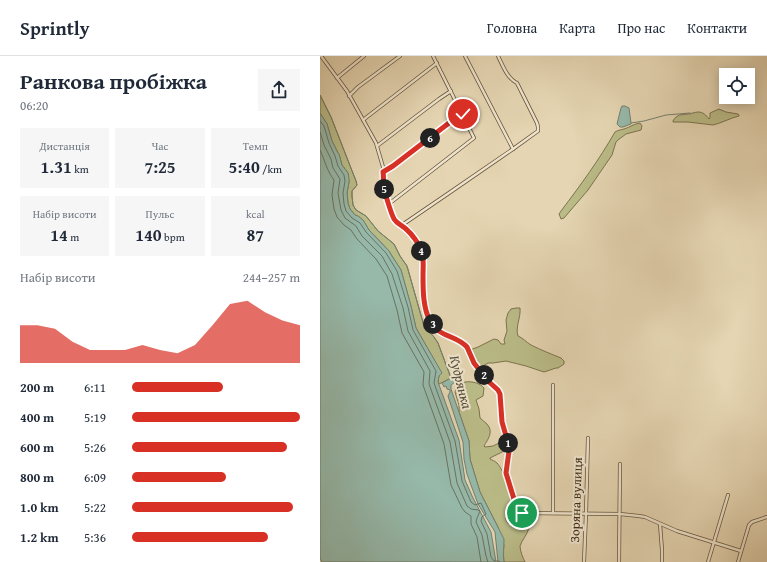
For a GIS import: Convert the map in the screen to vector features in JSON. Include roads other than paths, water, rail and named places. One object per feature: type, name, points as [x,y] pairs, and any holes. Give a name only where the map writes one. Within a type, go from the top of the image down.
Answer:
[{"type":"street","points":[[321,56],[343,86],[377,146],[383,172],[384,189],[394,219],[407,230],[422,252],[424,260],[425,305],[430,320],[443,333],[460,341],[467,347],[480,372],[498,390],[500,394],[501,415],[508,439],[509,451],[506,469],[507,477],[518,512],[620,514],[645,518],[677,531],[741,551]]},
{"type":"street","points":[[337,78],[364,56]]},
{"type":"street","points":[[349,96],[358,87],[400,56]]},
{"type":"street","points":[[389,206],[390,203],[474,138],[433,56]]},
{"type":"street","points":[[465,56],[514,149]]},
{"type":"street","points":[[403,227],[405,223],[538,131],[538,127],[517,83],[512,81],[508,76],[498,56]]},
{"type":"street","points":[[363,120],[437,63]]},
{"type":"street","points":[[377,146],[451,91]]},
{"type":"street","points":[[383,172],[462,113]]},
{"type":"street","points":[[553,385],[553,513]]},
{"type":"street","name":"Зоряна вулиця","points":[[584,562],[588,438]]},
{"type":"street","points":[[619,562],[620,464]]},
{"type":"street","points":[[708,562],[728,495]]},
{"type":"street","points":[[738,562],[749,525],[752,522],[767,517]]},
{"type":"street","points":[[660,524],[662,562]]},
{"type":"water","points":[[622,106],[629,108],[631,124],[620,127],[617,124]]},
{"type":"water","points":[[320,113],[327,124],[342,165],[348,173],[349,182],[347,193],[350,209],[355,215],[363,220],[369,230],[389,251],[401,270],[416,328],[442,373],[439,376],[438,382],[459,440],[465,480],[491,532],[496,562],[322,562],[320,559]]},
{"type":"water","points":[[456,375],[459,379],[451,385],[451,389],[469,441],[470,459],[480,492],[504,539],[504,562],[498,562],[495,532],[478,504],[467,474],[463,442],[448,396],[450,390],[447,389],[446,386],[444,387],[442,383]]},
{"type":"waterway","name":"Кудрянка","points":[[320,95],[331,117],[356,181],[357,185],[352,191],[353,205],[356,210],[366,216],[378,231],[394,244],[407,266],[424,326],[438,343],[451,378]]},
{"type":"waterway","points":[[631,123],[666,115],[690,113]]}]
